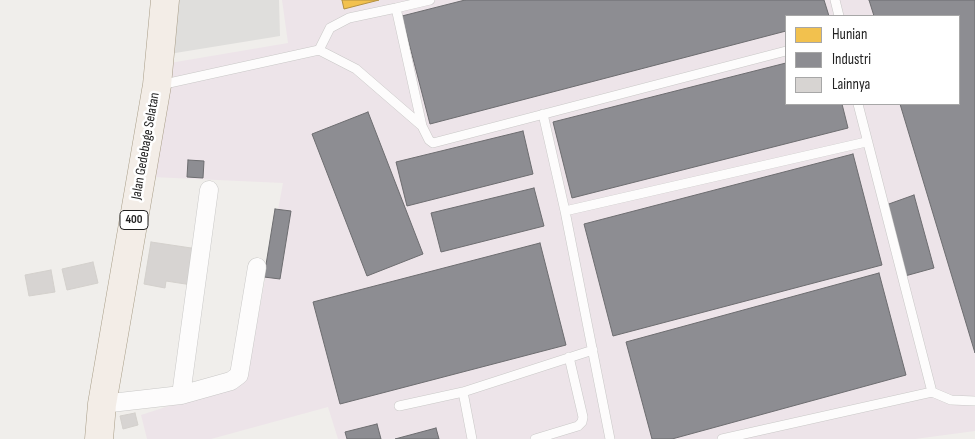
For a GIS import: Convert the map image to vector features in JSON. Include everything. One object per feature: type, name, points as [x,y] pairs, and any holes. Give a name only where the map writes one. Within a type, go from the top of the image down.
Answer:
[{"type":"main road","name":"Jalan Gedebage Selatan","points":[[99,439],[102,404],[157,85],[165,0]]},
{"type":"street","points":[[181,395],[209,190]]},
{"type":"street","points":[[102,404],[181,395],[231,381],[239,375],[257,267]]},
{"type":"lane","points":[[320,50],[330,28],[349,18],[430,0]]},
{"type":"lane","points":[[835,0],[839,15]]},
{"type":"lane","points":[[396,8],[422,126],[429,140],[433,143],[785,51]]},
{"type":"lane","points":[[157,85],[320,50],[356,69],[422,126]]},
{"type":"lane","points":[[858,105],[866,142],[932,392]]},
{"type":"lane","points":[[543,114],[565,210],[610,439]]},
{"type":"lane","points":[[565,210],[866,142]]},
{"type":"lane","points":[[399,406],[463,392],[593,350]]},
{"type":"lane","points":[[535,439],[578,426],[582,422],[583,417],[569,357]]},
{"type":"lane","points":[[463,392],[472,439]]},
{"type":"lane","points":[[722,439],[932,392],[951,400],[975,401]]},
{"type":"shaded area","points":[[171,0],[279,0],[280,36],[163,55]]},
{"type":"shaded area","points":[[282,0],[975,0],[975,431],[915,439],[338,439],[328,407],[211,439],[147,439],[141,415],[246,381],[283,183],[152,177],[158,65],[288,43]]},
{"type":"building: Hunian","points":[[342,0],[379,0],[344,9]]},
{"type":"building: Industri","points":[[465,0],[824,0],[829,15],[785,15],[785,31],[430,124],[402,16]]},
{"type":"building: Industri","points":[[869,0],[975,0],[975,353],[900,105],[960,105],[960,15],[874,15]]},
{"type":"building: Industri","points":[[785,63],[785,105],[842,105],[848,128],[572,198],[553,122]]},
{"type":"building: Industri","points":[[368,112],[423,254],[367,276],[312,134]]},
{"type":"building: Industri","points":[[523,131],[533,174],[407,206],[396,162]]},
{"type":"building: Industri","points":[[853,154],[882,265],[613,336],[584,224]]},
{"type":"building: Industri","points":[[188,160],[204,161],[203,178],[187,177]]},
{"type":"building: Industri","points":[[534,188],[544,226],[441,252],[431,213]]},
{"type":"building: Industri","points":[[914,195],[934,268],[905,276],[886,205]]},
{"type":"building: Industri","points":[[275,209],[291,211],[280,279],[264,277]]},
{"type":"building: Industri","points":[[540,243],[566,345],[340,404],[313,302]]},
{"type":"building: Industri","points":[[879,273],[906,375],[672,439],[652,439],[626,342]]},
{"type":"building: Industri","points":[[377,424],[381,439],[347,439],[345,432]]},
{"type":"building: Industri","points":[[436,428],[439,439],[395,439]]},
{"type":"building: Lainnya","points":[[151,242],[198,249],[192,285],[166,281],[165,288],[144,284]]},
{"type":"building: Lainnya","points":[[93,262],[98,283],[67,290],[62,269]]},
{"type":"building: Lainnya","points":[[51,270],[55,292],[29,296],[25,275]]},
{"type":"building: Lainnya","points":[[135,413],[138,425],[123,429],[120,416]]}]
